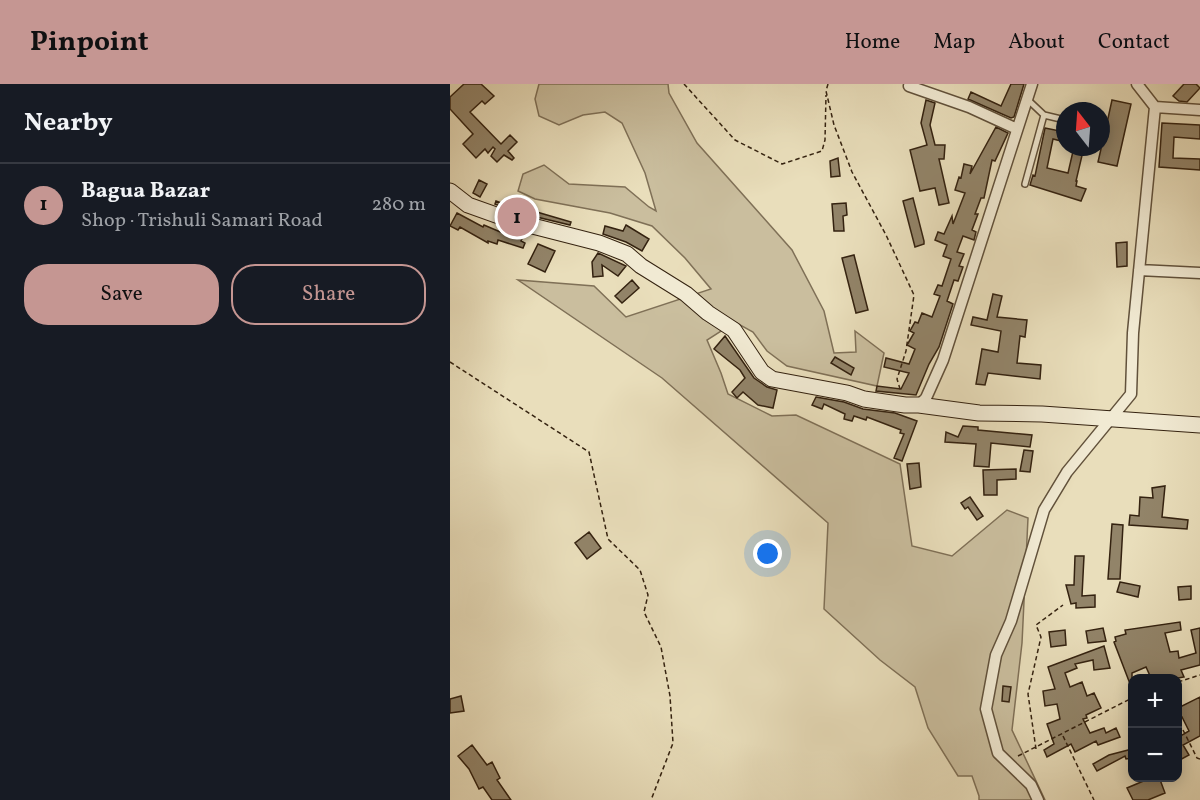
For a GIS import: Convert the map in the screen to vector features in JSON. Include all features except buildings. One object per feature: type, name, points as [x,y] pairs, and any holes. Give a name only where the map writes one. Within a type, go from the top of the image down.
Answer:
[{"type":"street","points":[[912,405],[926,398],[943,360],[1032,84]]},
{"type":"street","points":[[1038,800],[1031,785],[998,753],[986,709],[996,655],[1011,621],[1044,510],[1067,472],[1131,394],[1133,333],[1155,107],[1137,84]]},
{"type":"street","points":[[909,86],[969,107],[1017,129]]},
{"type":"street","points":[[1155,107],[1200,110]]},
{"type":"street","points":[[450,191],[468,205],[513,221],[599,243],[627,254],[734,330],[762,372],[772,379],[847,393],[864,399],[980,413],[1109,418],[1200,425]]},
{"type":"street","points":[[1139,270],[1200,273]]},
{"type":"lane","points":[[1027,99],[1044,115],[1056,118]]},
{"type":"lane","points":[[1024,184],[1044,115]]},
{"type":"path","points":[[684,84],[735,140],[782,164],[822,151],[825,140],[828,84]]},
{"type":"path","points":[[826,92],[834,125],[852,172],[914,294],[906,351],[897,378],[912,405]]},
{"type":"path","points":[[450,362],[589,452],[608,539],[640,570],[643,578],[648,595],[644,612],[661,647],[670,696],[673,743],[651,800]]},
{"type":"path","points":[[1036,749],[1028,694],[1041,637],[1036,625],[1063,605]]},
{"type":"path","points":[[1182,681],[1200,675]]},
{"type":"path","points":[[1007,762],[1063,736],[1128,700]]},
{"type":"path","points":[[1183,730],[1197,758],[1200,759]]},
{"type":"path","points":[[1063,736],[1094,800]]},
{"type":"shaded area","points":[[539,84],[668,84],[669,93],[697,143],[792,250],[824,311],[834,353],[856,352],[855,331],[884,353],[877,386],[787,366],[767,351],[753,332],[735,322],[707,340],[728,394],[772,416],[796,415],[900,464],[912,546],[952,556],[1007,510],[1028,518],[1022,643],[1012,730],[1045,800],[979,800],[972,776],[958,776],[928,728],[915,687],[880,660],[824,609],[828,523],[662,378],[518,280],[594,286],[626,317],[711,289],[685,258],[652,226],[610,213],[535,199],[518,191],[523,174],[544,165],[569,184],[625,187],[656,211],[645,173],[622,123],[605,112],[583,115],[559,125],[539,116],[535,99]]},
{"type":"place","name":"Bagua Bazar","points":[[517,217]]}]
